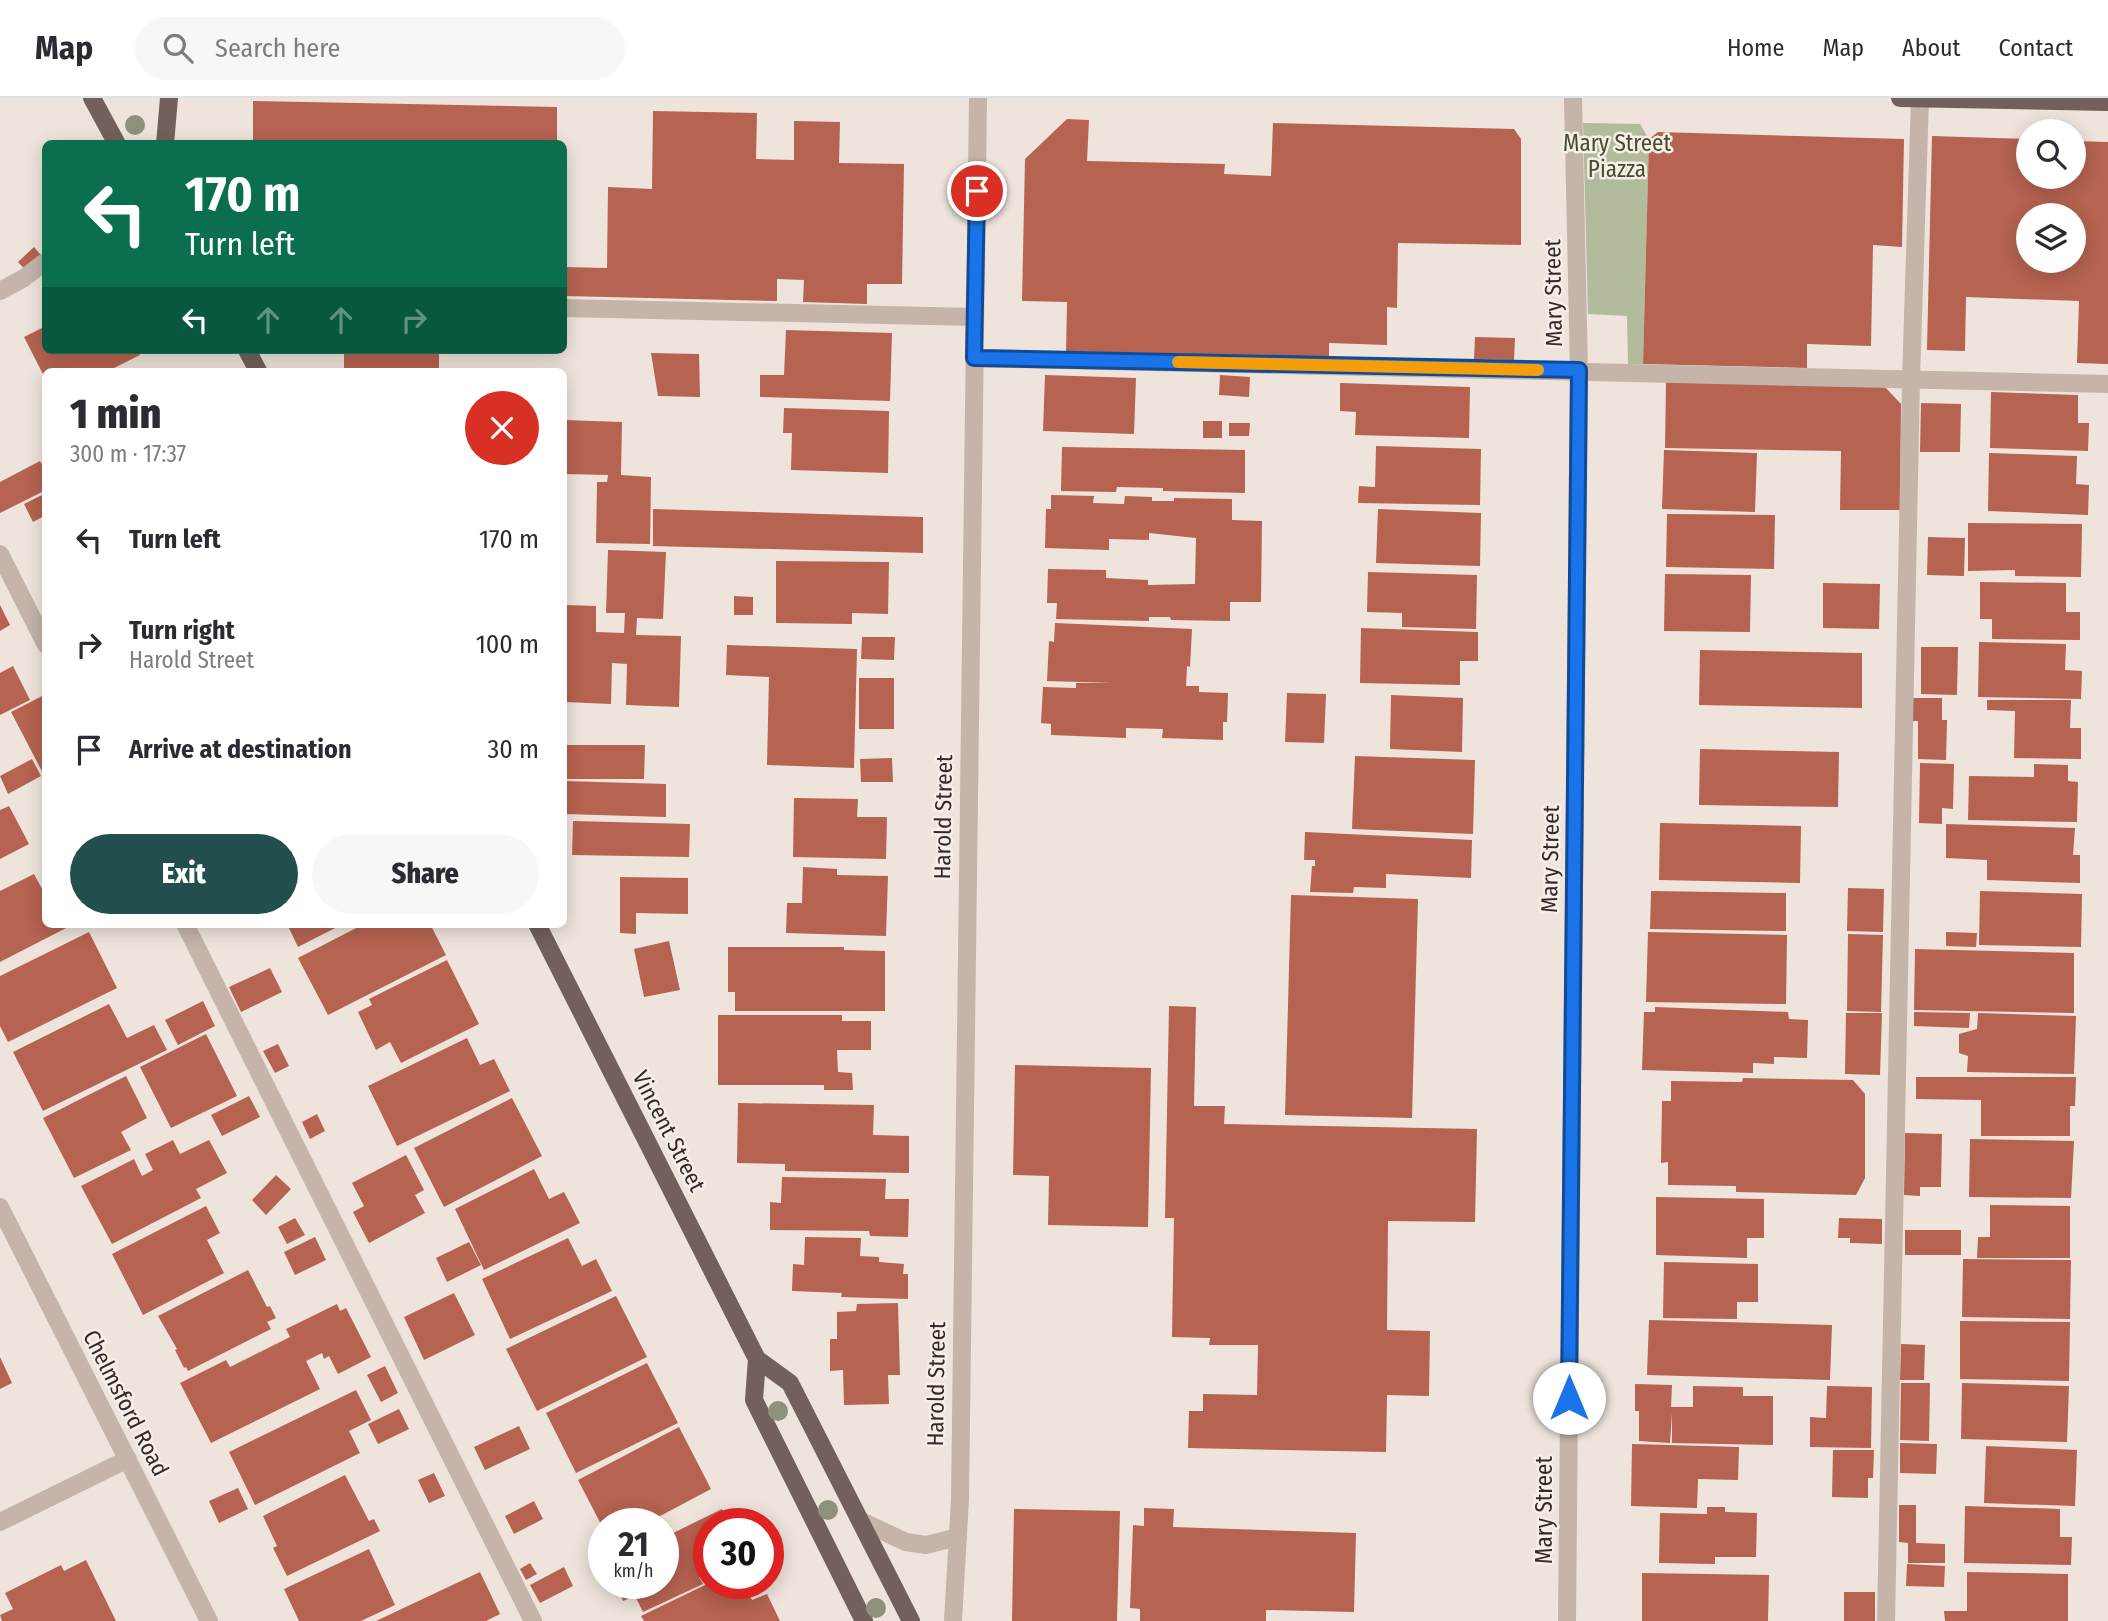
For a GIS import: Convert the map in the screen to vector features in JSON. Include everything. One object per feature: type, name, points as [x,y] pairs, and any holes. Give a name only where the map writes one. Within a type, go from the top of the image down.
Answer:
[{"type":"main road","points":[[92,98],[115,140]]},
{"type":"main road","points":[[165,140],[169,98]]},
{"type":"main road","points":[[1900,98],[2108,103]]},
{"type":"main road","name":"Vincent Street","points":[[539,928],[757,1359],[790,1383],[911,1621]]},
{"type":"main road","points":[[757,1359],[754,1400],[864,1621]]},
{"type":"street","name":"Harold Street","points":[[954,1621],[958,1536],[978,98]]},
{"type":"street","name":"Mary Street","points":[[1567,1621],[1579,370],[1573,98]]},
{"type":"street","points":[[1886,1621],[1911,379],[1920,99]]},
{"type":"street","points":[[0,291],[42,264]]},
{"type":"street","points":[[567,308],[975,317]]},
{"type":"street","points":[[974,358],[2108,384]]},
{"type":"street","points":[[0,554],[42,637]]},
{"type":"street","points":[[187,928],[533,1621]]},
{"type":"street","name":"Chelmsford Road","points":[[0,1207],[209,1621]]},
{"type":"street","points":[[0,1522],[128,1459]]},
{"type":"street","points":[[861,1521],[906,1542],[926,1545],[958,1536]]},
{"type":"green space","name":"Mary Street Piazza","points":[[1583,123],[1640,124],[1649,139],[1643,364],[1628,364],[1627,316],[1588,314]]},
{"type":"building","points":[[253,101],[557,107],[557,140],[253,140]]},
{"type":"building","points":[[653,111],[757,113],[756,159],[794,160],[794,121],[840,122],[839,163],[904,164],[902,284],[867,284],[867,304],[803,302],[804,280],[777,279],[777,301],[567,296],[567,267],[607,268],[608,187],[652,189]]},
{"type":"building","points":[[1067,119],[1089,120],[1087,161],[1225,164],[1224,174],[1271,176],[1273,123],[1514,129],[1521,139],[1521,245],[1398,243],[1397,308],[1387,307],[1387,345],[1329,343],[1329,359],[1066,354],[1067,302],[1022,301],[1025,159]]},
{"type":"building","points":[[1658,132],[1904,139],[1902,247],[1873,245],[1871,346],[1807,344],[1807,368],[1643,364],[1649,139]]},
{"type":"building","points":[[1932,136],[2016,139],[2016,189],[2086,189],[2086,141],[2108,142],[2108,364],[2077,363],[2079,301],[1966,297],[1965,351],[1927,350]]},
{"type":"building","points":[[34,247],[42,256],[42,263],[30,275],[18,262]]},
{"type":"building","points":[[42,328],[42,354],[140,355],[114,368],[42,368],[42,372],[24,337]]},
{"type":"building","points":[[786,330],[892,333],[890,401],[760,397],[760,375],[784,375]]},
{"type":"building","points":[[1475,337],[1515,338],[1514,360],[1474,359]]},
{"type":"building","points":[[651,353],[699,354],[700,397],[658,396]]},
{"type":"building","points":[[344,354],[439,354],[439,368],[344,368]]},
{"type":"building","points":[[1045,375],[1136,378],[1134,434],[1043,431]]},
{"type":"building","points":[[1220,375],[1250,377],[1249,397],[1219,395]]},
{"type":"building","points":[[1666,382],[1885,387],[1901,404],[1900,510],[1840,510],[1841,451],[1665,448]]},
{"type":"building","points":[[1340,383],[1470,387],[1469,438],[1355,435],[1356,412],[1340,411]]},
{"type":"building","points":[[1991,392],[2078,395],[2078,423],[2089,423],[2088,451],[1990,448]]},
{"type":"building","points":[[1921,403],[1961,404],[1960,452],[1920,452]]},
{"type":"building","points":[[784,408],[889,411],[888,473],[791,470],[792,433],[783,433]]},
{"type":"building","points":[[567,420],[622,422],[621,475],[651,477],[650,544],[596,543],[597,482],[607,482],[608,475],[567,474]]},
{"type":"building","points":[[1203,421],[1222,421],[1222,438],[1203,438]]},
{"type":"building","points":[[1229,423],[1250,423],[1249,436],[1229,436]]},
{"type":"building","points":[[1376,446],[1481,449],[1480,505],[1358,503],[1359,486],[1375,487]]},
{"type":"building","points":[[1062,447],[1245,450],[1245,493],[1117,487],[1116,492],[1061,491]]},
{"type":"building","points":[[1664,450],[1757,453],[1755,512],[1662,509]]},
{"type":"building","points":[[1989,453],[2077,456],[2076,484],[2089,485],[2088,515],[1988,511]]},
{"type":"building","points":[[40,461],[42,465],[42,492],[0,513],[0,482]]},
{"type":"building","points":[[42,495],[42,517],[33,522],[24,504]]},
{"type":"building","points":[[1051,495],[1094,496],[1093,503],[1124,504],[1125,496],[1152,497],[1152,501],[1174,501],[1174,498],[1232,499],[1232,520],[1262,521],[1261,602],[1230,602],[1230,621],[1171,620],[1170,617],[1149,617],[1149,621],[1056,619],[1057,603],[1047,603],[1048,569],[1106,570],[1106,578],[1148,580],[1148,585],[1195,584],[1196,538],[1149,533],[1149,540],[1109,539],[1109,550],[1045,548],[1046,509],[1051,509]]},
{"type":"building","points":[[653,509],[923,517],[923,553],[653,546]]},
{"type":"building","points":[[1378,509],[1481,513],[1480,566],[1376,563]]},
{"type":"building","points":[[1667,514],[1775,515],[1774,569],[1666,567]]},
{"type":"building","points":[[1968,523],[2082,524],[2081,577],[2015,576],[2015,570],[1968,571]]},
{"type":"building","points":[[1928,537],[1965,538],[1964,576],[1927,575]]},
{"type":"building","points":[[608,550],[666,552],[663,619],[637,618],[636,635],[681,636],[679,707],[626,705],[627,664],[612,663],[611,704],[567,702],[567,605],[596,606],[596,632],[624,633],[625,613],[606,613]]},
{"type":"building","points":[[776,561],[889,562],[888,614],[852,613],[852,624],[776,623]]},
{"type":"building","points":[[1368,572],[1477,575],[1476,629],[1402,627],[1402,613],[1367,612]]},
{"type":"building","points":[[1665,574],[1751,575],[1750,632],[1664,631]]},
{"type":"building","points":[[1980,582],[2066,583],[2066,612],[2080,612],[2080,640],[1992,639],[1992,619],[1980,619]]},
{"type":"building","points":[[1823,583],[1880,584],[1879,629],[1823,628]]},
{"type":"building","points":[[734,596],[753,597],[753,615],[734,615]]},
{"type":"building","points":[[0,605],[10,625],[0,631]]},
{"type":"building","points":[[1055,623],[1192,629],[1186,686],[1199,686],[1199,692],[1228,693],[1223,740],[1162,738],[1163,729],[1126,728],[1126,738],[1051,735],[1051,724],[1041,723],[1043,687],[1076,688],[1076,683],[1113,683],[1047,681],[1049,641],[1054,642]]},
{"type":"building","points":[[1361,628],[1478,632],[1478,661],[1460,661],[1460,685],[1360,683]]},
{"type":"building","points":[[862,637],[895,637],[894,660],[861,659]]},
{"type":"building","points":[[1979,642],[2066,644],[2065,670],[2082,671],[2081,699],[1978,697]]},
{"type":"building","points":[[727,645],[857,649],[854,768],[767,765],[769,677],[726,675]]},
{"type":"building","points":[[1921,647],[1958,647],[1957,695],[1921,694]]},
{"type":"building","points":[[1700,650],[1862,653],[1862,708],[1699,705]]},
{"type":"building","points":[[13,666],[30,700],[0,715],[0,673]]},
{"type":"building","points":[[859,678],[894,678],[894,729],[859,729]]},
{"type":"building","points":[[1287,693],[1326,694],[1324,743],[1285,742]]},
{"type":"building","points":[[1391,695],[1463,698],[1462,752],[1390,749]]},
{"type":"building","points":[[42,696],[42,771],[11,712]]},
{"type":"building","points":[[1913,698],[1942,698],[1942,720],[1947,720],[1946,760],[1918,759],[1918,721],[1912,721]]},
{"type":"building","points":[[1987,700],[2071,700],[2070,728],[2081,728],[2081,759],[2014,758],[2015,711],[1987,710]]},
{"type":"building","points":[[567,745],[645,745],[644,779],[567,779]]},
{"type":"building","points":[[1700,749],[1839,752],[1838,807],[1699,805]]},
{"type":"building","points":[[1355,756],[1475,760],[1473,834],[1352,829]]},
{"type":"building","points":[[892,758],[893,782],[861,782],[860,759]]},
{"type":"building","points":[[32,759],[41,776],[8,794],[0,776]]},
{"type":"building","points":[[1920,763],[1954,764],[1953,809],[1942,808],[1942,824],[1919,823]]},
{"type":"building","points":[[2034,764],[2068,765],[2068,781],[2078,782],[2077,822],[1968,820],[1969,776],[2034,777]]},
{"type":"building","points":[[567,781],[666,784],[666,817],[567,814]]},
{"type":"building","points":[[794,798],[858,799],[857,817],[887,817],[886,859],[793,857]]},
{"type":"building","points":[[9,806],[29,844],[0,859],[0,810]]},
{"type":"building","points":[[573,821],[690,824],[689,857],[572,855]]},
{"type":"building","points":[[1660,823],[1801,826],[1800,883],[1659,880]]},
{"type":"building","points":[[1946,824],[2075,828],[2073,855],[2080,855],[2080,883],[1987,880],[1987,860],[1946,858]]},
{"type":"building","points":[[1305,832],[1472,840],[1471,878],[1386,874],[1386,888],[1354,887],[1353,893],[1310,892],[1315,860],[1304,860]]},
{"type":"building","points":[[803,867],[837,869],[837,875],[888,876],[886,936],[786,933],[787,903],[802,903]]},
{"type":"building","points":[[34,874],[42,889],[42,928],[66,928],[0,962],[0,891]]},
{"type":"building","points":[[620,877],[688,878],[688,914],[636,913],[636,934],[620,933]]},
{"type":"building","points":[[1848,888],[1884,889],[1883,932],[1847,931]]},
{"type":"building","points":[[1651,891],[1786,893],[1786,931],[1650,929]]},
{"type":"building","points":[[1980,891],[2082,894],[2081,947],[1979,945]]},
{"type":"building","points":[[1291,895],[1418,899],[1412,1118],[1285,1115]]},
{"type":"building","points":[[289,928],[335,928],[298,947]]},
{"type":"building","points":[[356,928],[432,928],[446,955],[328,1015],[298,958]]},
{"type":"building","points":[[89,932],[117,988],[8,1042],[0,1026],[0,976]]},
{"type":"building","points":[[1648,932],[1787,935],[1786,1004],[1646,1002]]},
{"type":"building","points":[[1946,932],[1977,933],[1976,947],[1946,946]]},
{"type":"building","points":[[1848,934],[1883,935],[1881,1012],[1847,1011]]},
{"type":"building","points":[[669,941],[680,990],[644,997],[634,949]]},
{"type":"building","points":[[728,947],[844,947],[844,950],[885,951],[885,1011],[735,1011],[735,992],[728,992]]},
{"type":"building","points":[[1915,949],[2074,953],[2074,1013],[1914,1010]]},
{"type":"building","points":[[447,960],[479,1024],[401,1063],[390,1042],[376,1050],[358,1012],[372,1005],[369,999]]},
{"type":"building","points":[[270,968],[282,992],[241,1012],[229,987]]},
{"type":"building","points":[[203,1001],[215,1026],[178,1045],[165,1020]]},
{"type":"building","points":[[109,1004],[127,1038],[154,1025],[167,1050],[43,1111],[13,1052]]},
{"type":"building","points":[[1169,1006],[1196,1007],[1194,1106],[1225,1106],[1224,1124],[1477,1129],[1475,1222],[1388,1221],[1387,1330],[1430,1331],[1429,1396],[1387,1395],[1386,1452],[1188,1448],[1189,1411],[1203,1411],[1203,1394],[1257,1395],[1258,1345],[1209,1345],[1210,1338],[1172,1337],[1174,1218],[1165,1218]]},
{"type":"building","points":[[1655,1007],[1788,1012],[1789,1019],[1808,1020],[1807,1058],[1774,1057],[1774,1064],[1753,1063],[1753,1073],[1642,1070],[1644,1012],[1655,1012]]},
{"type":"building","points":[[1914,1012],[1970,1013],[1969,1028],[1914,1026]]},
{"type":"building","points":[[1846,1013],[1882,1013],[1880,1075],[1845,1074]]},
{"type":"building","points":[[1978,1013],[2076,1016],[2074,1074],[1967,1072],[1968,1056],[1959,1053],[1959,1034],[1977,1029]]},
{"type":"building","points":[[718,1015],[842,1015],[842,1021],[871,1021],[871,1050],[837,1050],[838,1072],[852,1073],[853,1090],[824,1090],[824,1085],[718,1085]]},
{"type":"building","points":[[206,1034],[237,1096],[171,1128],[140,1067]]},
{"type":"building","points":[[467,1038],[480,1065],[494,1059],[510,1091],[397,1146],[368,1086]]},
{"type":"building","points":[[278,1044],[289,1066],[275,1073],[263,1051]]},
{"type":"building","points":[[1015,1065],[1151,1068],[1148,1227],[1048,1225],[1049,1176],[1013,1175]]},
{"type":"building","points":[[126,1076],[147,1118],[121,1132],[131,1150],[74,1178],[43,1118]]},
{"type":"building","points":[[1916,1077],[2076,1077],[2075,1106],[2070,1106],[2070,1136],[1981,1136],[1981,1100],[1916,1099]]},
{"type":"building","points":[[1743,1078],[1853,1080],[1865,1094],[1865,1178],[1856,1195],[1736,1192],[1736,1186],[1668,1185],[1668,1162],[1661,1163],[1662,1101],[1671,1101],[1671,1081],[1742,1082]]},
{"type":"building","points":[[249,1096],[260,1117],[222,1136],[211,1115]]},
{"type":"building","points":[[512,1098],[542,1156],[444,1207],[414,1148]]},
{"type":"building","points":[[738,1103],[874,1105],[873,1135],[909,1136],[909,1173],[785,1171],[785,1164],[737,1163]]},
{"type":"building","points":[[317,1114],[325,1131],[310,1139],[302,1122]]},
{"type":"building","points":[[1905,1133],[1942,1134],[1941,1187],[1920,1187],[1920,1196],[1904,1195]]},
{"type":"building","points":[[1970,1139],[2074,1141],[2071,1198],[1969,1197]]},
{"type":"building","points":[[173,1140],[180,1154],[209,1140],[227,1173],[196,1189],[201,1198],[112,1244],[81,1186],[134,1159],[142,1176],[153,1170],[145,1154]]},
{"type":"building","points":[[406,1155],[424,1190],[415,1195],[425,1213],[369,1243],[353,1212],[364,1206],[352,1183]]},
{"type":"building","points":[[534,1169],[549,1199],[564,1192],[580,1223],[484,1270],[455,1209]]},
{"type":"building","points":[[276,1175],[291,1189],[266,1215],[252,1200]]},
{"type":"building","points":[[782,1177],[886,1179],[885,1199],[909,1199],[908,1237],[870,1236],[869,1231],[770,1230],[770,1202],[781,1203]]},
{"type":"building","points":[[1656,1197],[1764,1199],[1764,1238],[1747,1238],[1747,1258],[1656,1255]]},
{"type":"building","points":[[1990,1205],[2070,1206],[2070,1258],[1977,1258],[1978,1237],[1990,1237]]},
{"type":"building","points":[[206,1206],[220,1233],[207,1240],[224,1273],[143,1315],[112,1254]]},
{"type":"building","points":[[295,1218],[305,1235],[287,1244],[278,1227]]},
{"type":"building","points":[[1839,1218],[1882,1219],[1882,1244],[1850,1243],[1850,1238],[1838,1238]]},
{"type":"building","points":[[1905,1230],[1961,1230],[1961,1255],[1905,1255]]},
{"type":"building","points":[[315,1237],[326,1260],[295,1275],[284,1252]]},
{"type":"building","points":[[805,1237],[861,1238],[860,1256],[879,1257],[879,1262],[904,1264],[903,1274],[908,1274],[908,1299],[841,1297],[842,1293],[792,1291],[793,1264],[804,1265]]},
{"type":"building","points":[[568,1238],[582,1266],[596,1259],[612,1291],[510,1339],[482,1279]]},
{"type":"building","points":[[469,1242],[481,1265],[447,1282],[436,1258]]},
{"type":"building","points":[[1963,1259],[2071,1260],[2070,1319],[1962,1317]]},
{"type":"building","points":[[1664,1262],[1758,1264],[1758,1302],[1737,1302],[1737,1319],[1663,1318]]},
{"type":"building","points":[[248,1270],[267,1307],[270,1306],[276,1318],[267,1322],[271,1329],[188,1371],[158,1316]]},
{"type":"building","points":[[454,1293],[475,1335],[424,1360],[404,1317]]},
{"type":"building","points":[[616,1296],[647,1357],[537,1411],[506,1349]]},
{"type":"building","points":[[898,1303],[900,1375],[888,1375],[889,1404],[844,1405],[843,1370],[830,1371],[830,1339],[837,1339],[837,1312],[856,1311],[857,1304]]},
{"type":"building","points":[[337,1304],[340,1311],[346,1308],[371,1357],[338,1374],[329,1356],[324,1359],[322,1353],[306,1361],[320,1389],[211,1443],[180,1383],[226,1360],[230,1367],[290,1337],[286,1329]]},
{"type":"building","points":[[1649,1320],[1832,1325],[1830,1380],[1647,1375]]},
{"type":"building","points":[[1960,1321],[2070,1322],[2069,1381],[1960,1379]]},
{"type":"building","points":[[1901,1344],[1925,1345],[1924,1380],[1900,1380]]},
{"type":"building","points":[[0,1357],[12,1383],[0,1389]]},
{"type":"building","points":[[647,1363],[678,1423],[576,1473],[546,1413]]},
{"type":"building","points":[[385,1366],[398,1393],[381,1402],[367,1375]]},
{"type":"building","points":[[1901,1383],[1930,1383],[1929,1441],[1900,1440]]},
{"type":"building","points":[[1962,1383],[2069,1386],[2067,1442],[1961,1439]]},
{"type":"building","points":[[1635,1384],[1672,1385],[1671,1407],[1693,1407],[1693,1386],[1743,1387],[1743,1396],[1773,1396],[1773,1445],[1672,1443],[1672,1413],[1670,1443],[1639,1441],[1639,1411],[1635,1411]]},
{"type":"building","points":[[1827,1386],[1872,1387],[1871,1448],[1810,1447],[1810,1417],[1826,1418]]},
{"type":"building","points":[[356,1390],[371,1420],[349,1431],[360,1453],[255,1505],[229,1452]]},
{"type":"building","points":[[399,1409],[409,1429],[378,1444],[368,1424]]},
{"type":"building","points":[[519,1426],[530,1449],[485,1470],[474,1447]]},
{"type":"building","points":[[679,1427],[711,1489],[675,1508],[593,1508],[578,1480]]},
{"type":"building","points":[[1900,1443],[1937,1444],[1936,1474],[1900,1473]]},
{"type":"building","points":[[1632,1444],[1739,1447],[1738,1480],[1698,1479],[1697,1508],[1631,1506]]},
{"type":"building","points":[[1986,1446],[2077,1450],[2075,1506],[1984,1503]]},
{"type":"building","points":[[1833,1450],[1874,1450],[1873,1478],[1868,1478],[1868,1498],[1832,1497]]},
{"type":"building","points":[[434,1473],[445,1496],[429,1503],[418,1480]]},
{"type":"building","points":[[345,1475],[369,1521],[374,1519],[380,1531],[287,1576],[273,1548],[277,1546],[263,1516]]},
{"type":"building","points":[[238,1488],[248,1509],[219,1523],[209,1501]]},
{"type":"building","points":[[534,1501],[543,1519],[514,1534],[505,1516]]},
{"type":"building","points":[[1899,1505],[1916,1505],[1916,1543],[1945,1544],[1945,1563],[1908,1563],[1908,1543],[1899,1542]]},
{"type":"building","points":[[1965,1506],[2060,1509],[2060,1537],[2072,1537],[2071,1565],[1964,1563]]},
{"type":"building","points":[[1707,1507],[1725,1507],[1725,1512],[1757,1513],[1756,1557],[1715,1557],[1715,1564],[1659,1563],[1660,1513],[1707,1514]]},
{"type":"building","points":[[1144,1508],[1174,1509],[1173,1527],[1356,1533],[1354,1612],[1266,1610],[1266,1621],[1140,1621],[1140,1609],[1130,1608],[1133,1525],[1144,1526]]},
{"type":"building","points":[[1014,1509],[1120,1511],[1117,1621],[1012,1621]]},
{"type":"building","points":[[693,1523],[693,1589],[679,1595],[679,1530]]},
{"type":"building","points":[[369,1549],[395,1605],[361,1621],[299,1621],[284,1589]]},
{"type":"building","points":[[86,1560],[116,1621],[2,1621],[0,1615],[13,1609],[5,1593],[61,1565],[64,1571]]},
{"type":"building","points":[[530,1563],[537,1574],[526,1580],[520,1569]]},
{"type":"building","points":[[1907,1564],[1945,1566],[1944,1587],[1906,1586]]},
{"type":"building","points":[[564,1567],[573,1586],[540,1603],[530,1585]]},
{"type":"building","points":[[480,1572],[500,1614],[486,1621],[376,1621]]},
{"type":"building","points":[[1967,1572],[2068,1574],[2068,1621],[1945,1621],[1944,1611],[1967,1611]]},
{"type":"building","points":[[1642,1573],[1769,1575],[1768,1621],[1642,1621]]},
{"type":"building","points":[[693,1591],[693,1599],[769,1599],[780,1621],[644,1621],[641,1616]]},
{"type":"building","points":[[1844,1592],[1875,1592],[1875,1621],[1844,1621]]},
{"type":"building","points":[[636,1599],[671,1599],[643,1612]]},
{"type":"slow traffic","points":[[1178,362],[1538,370]]},
{"type":"route","points":[[977,191],[974,358],[1579,370],[1569,1398]]}]
